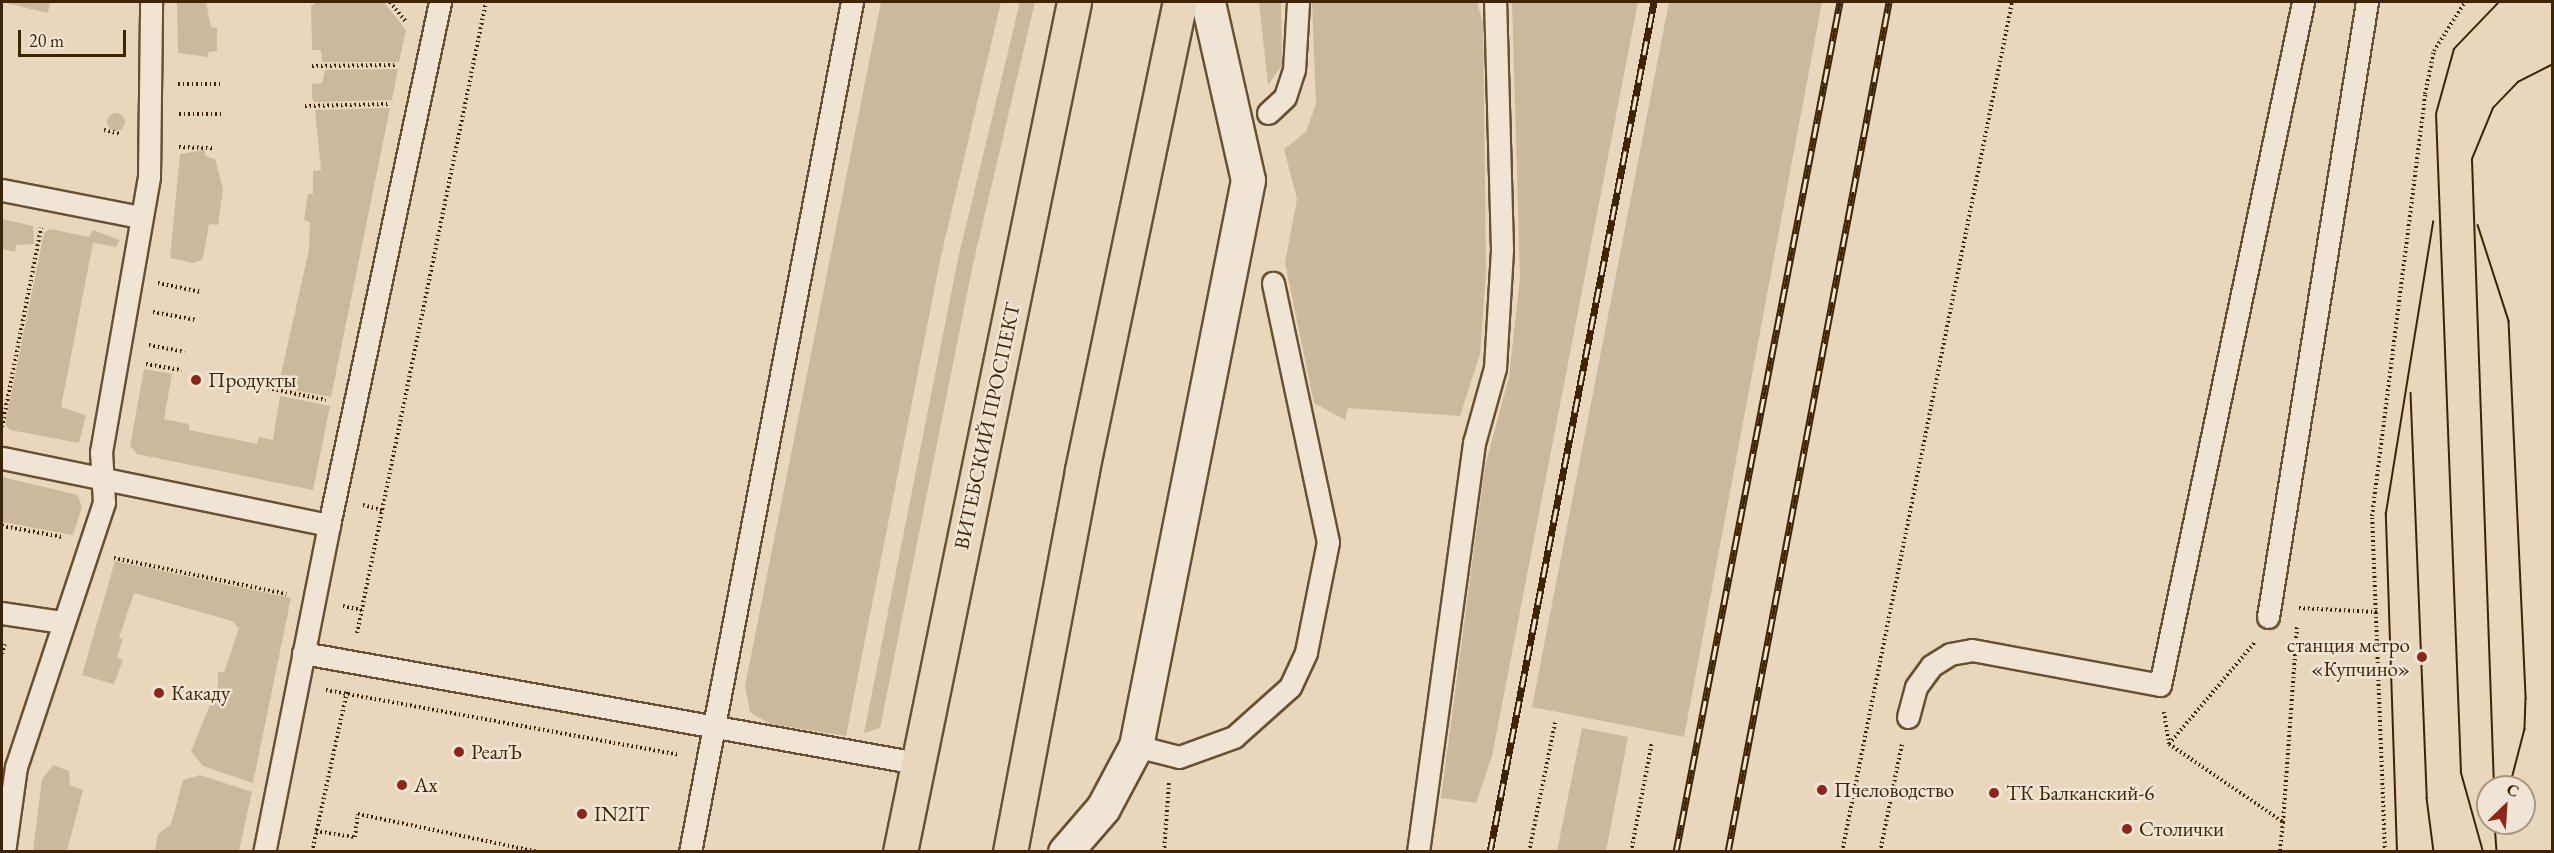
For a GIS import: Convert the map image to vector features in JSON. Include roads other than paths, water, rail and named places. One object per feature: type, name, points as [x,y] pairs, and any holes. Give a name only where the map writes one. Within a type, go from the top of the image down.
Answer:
[{"type":"main road","name":"ВИТЕБСКИЙ ПРОСПЕКТ","points":[[900,852],[1074,2]]},
{"type":"main road","points":[[1010,852],[1082,471],[1180,2]]},
{"type":"street","points":[[1065,852],[1102,808],[1136,746],[1248,180],[1208,2]]},
{"type":"lane","points":[[4,852],[16,767],[62,622],[104,502],[100,478],[140,217],[149,176],[151,2]]},
{"type":"lane","points":[[264,852],[329,525],[440,2]]},
{"type":"lane","points":[[690,852],[852,2]]},
{"type":"lane","points":[[1268,113],[1285,97],[1294,70],[1298,2]]},
{"type":"lane","points":[[1418,852],[1471,463],[1495,368],[1502,260],[1495,2]]},
{"type":"lane","points":[[1908,717],[1916,687],[1931,666],[1972,650],[2160,685],[2303,2]]},
{"type":"lane","points":[[2267,623],[2367,2]]},
{"type":"lane","points":[[2,190],[140,217]]},
{"type":"lane","points":[[1136,746],[1179,757],[1234,737],[1290,687],[1306,652],[1328,542],[1272,283]]},
{"type":"lane","points":[[2,458],[329,525]]},
{"type":"lane","points":[[2,613],[62,622]]},
{"type":"lane","points":[[303,653],[917,763]]},
{"type":"tram line","points":[[2483,852],[2461,773],[2436,114],[2454,49],[2499,2]]},
{"type":"tram line","points":[[2494,775],[2472,159],[2493,108],[2518,82],[2552,65]]},
{"type":"tram line","points":[[2397,852],[2386,513],[2433,222]]},
{"type":"tram line","points":[[2478,225],[2509,321],[2526,699],[2525,729],[2513,775]]},
{"type":"tram line","points":[[2411,393],[2427,798],[2434,852]]},
{"type":"tram line","points":[[2496,835],[2497,852]]},
{"type":"railway","points":[[1490,852],[1654,2]]},
{"type":"railway","points":[[1676,852],[1840,2]]},
{"type":"railway","points":[[1728,852],[1889,2]]},
{"type":"place","name":"Продукты","points":[[196,380]]},
{"type":"place","name":"станция метро «Купчино»","points":[[2422,657]]},
{"type":"place","name":"Какаду","points":[[159,693]]},
{"type":"place","name":"РеалЪ","points":[[459,752]]},
{"type":"place","name":"Ах","points":[[402,785]]},
{"type":"place","name":"Пчеловодство","points":[[1822,790]]},
{"type":"place","name":"ТК Балканский-6","points":[[1994,793]]},
{"type":"place","name":"IN2IT","points":[[582,814]]},
{"type":"place","name":"Столички","points":[[2127,829]]}]
